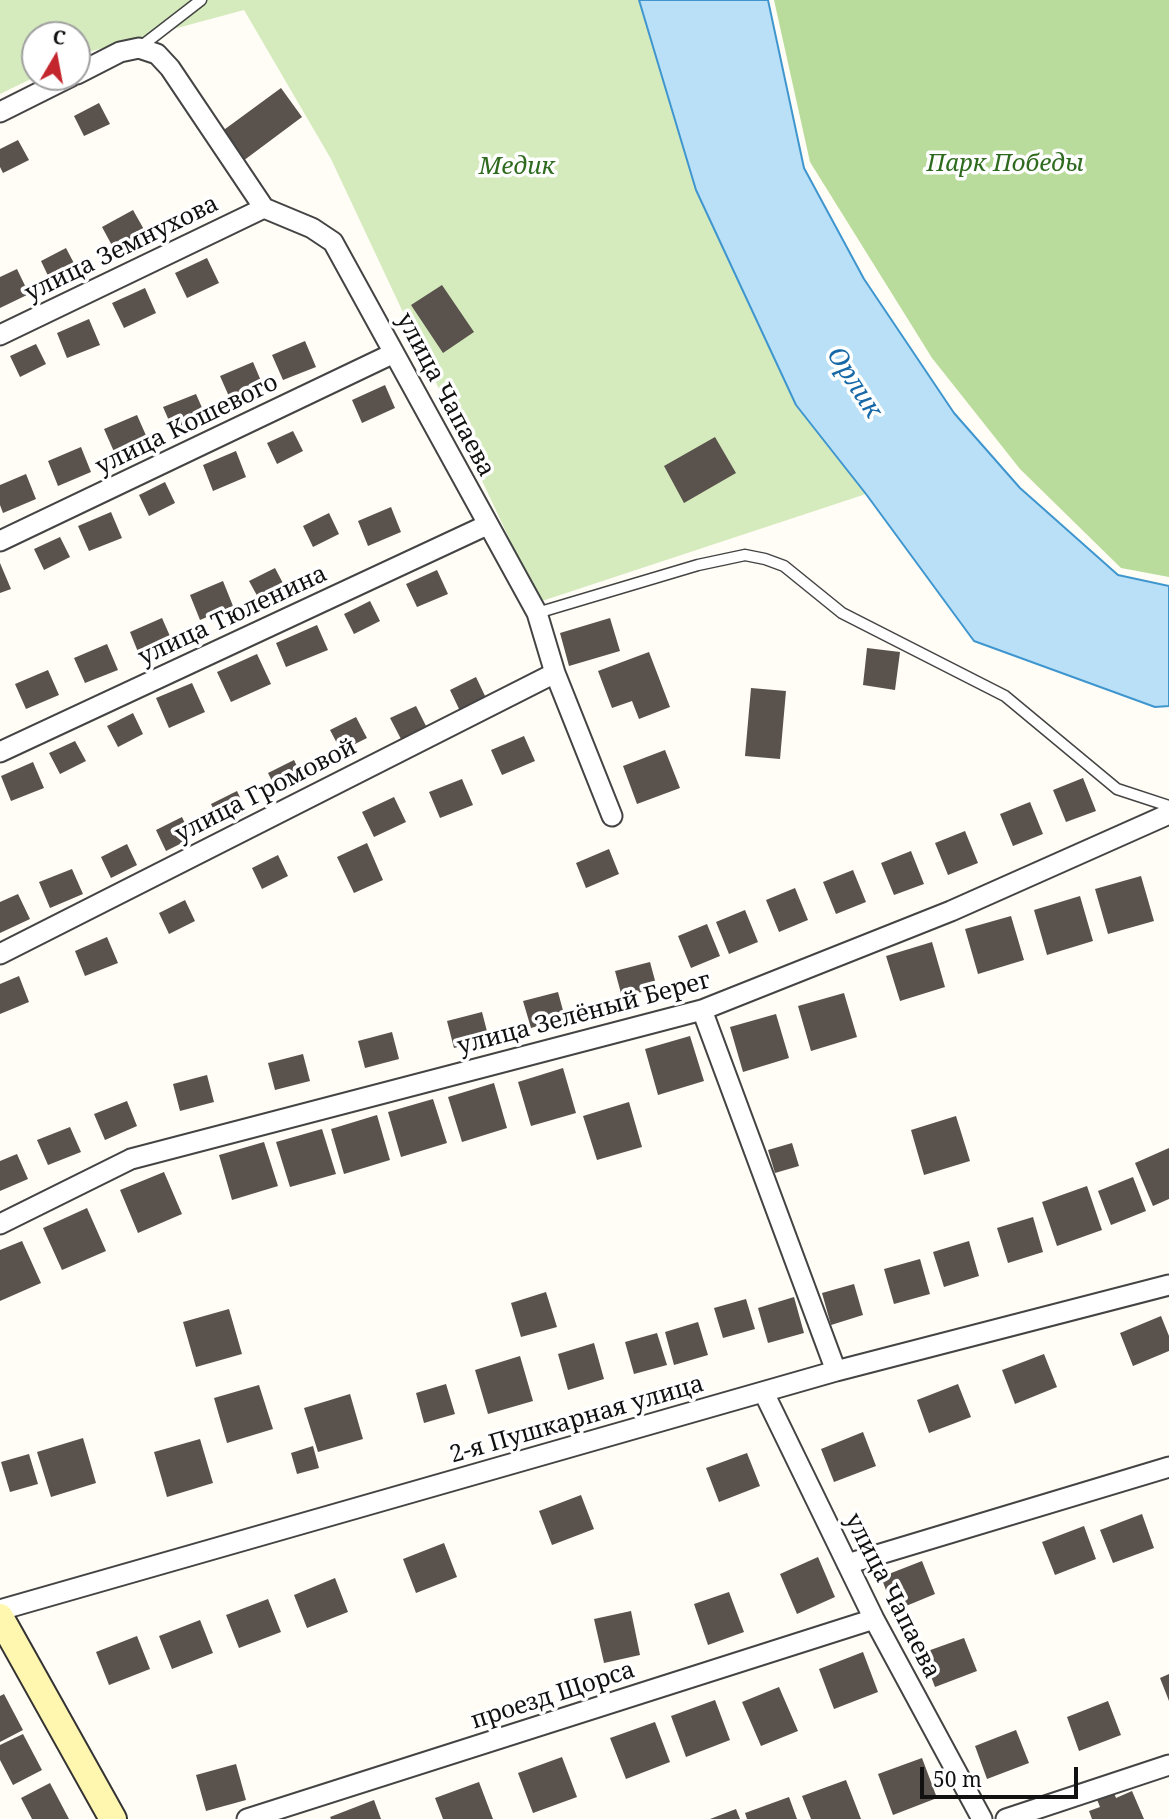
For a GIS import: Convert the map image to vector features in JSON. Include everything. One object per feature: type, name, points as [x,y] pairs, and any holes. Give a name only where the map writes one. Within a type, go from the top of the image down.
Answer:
[{"type":"main road","points":[[0,1617],[113,1819]]},
{"type":"street","points":[[91,67],[120,52],[148,51],[170,68],[264,208]]},
{"type":"street","points":[[0,112],[42,91]]},
{"type":"street","name":"улица Земнухова","points":[[0,335],[264,208]]},
{"type":"street","name":"улица Чапаева","points":[[264,208],[312,228],[333,242],[537,612],[555,673],[612,816]]},
{"type":"street","name":"улица Кошевого","points":[[0,541],[394,353]]},
{"type":"street","name":"улица Тюленина","points":[[0,752],[487,525]]},
{"type":"street","name":"улица Громовой","points":[[0,954],[555,673]]},
{"type":"street","name":"улица Зелёный Берег","points":[[0,1224],[131,1159],[702,1010],[951,911],[1169,814]]},
{"type":"street","points":[[702,1010],[836,1371]]},
{"type":"street","name":"2-я Пушкарная улица","points":[[0,1610],[836,1371],[1169,1285]]},
{"type":"street","name":"улица Чапаева","points":[[764,1392],[874,1619],[982,1819]]},
{"type":"street","points":[[847,1564],[1169,1467]]},
{"type":"street","name":"проезд Щорса","points":[[247,1819],[874,1619]]},
{"type":"street","points":[[1006,1819],[1169,1765]]},
{"type":"lane","points":[[148,51],[201,0]]},
{"type":"lane","points":[[537,612],[709,563],[745,555],[765,559],[784,566],[842,613],[1005,696],[1117,789],[1169,806]]},
{"type":"green space","name":"Медик","points":[[0,0],[639,0],[696,190],[796,405],[866,494],[539,602],[331,159],[244,10],[91,51],[91,21],[21,21],[21,84],[0,94]]},
{"type":"green space","name":"Парк Победы","points":[[774,0],[1169,0],[1169,577],[1121,568],[1020,469],[932,358],[810,162]]},
{"type":"water","name":"Орлик","points":[[639,0],[768,0],[804,168],[864,279],[954,413],[1020,488],[1118,575],[1169,586],[1169,706],[1155,707],[974,641],[866,494],[796,405],[696,190]]},
{"type":"building","points":[[281,88],[302,117],[243,161],[221,132]]},
{"type":"building","points":[[99,103],[110,124],[84,136],[74,116]]},
{"type":"building","points":[[18,140],[29,160],[3,173],[0,167],[0,149]]},
{"type":"building","points":[[133,210],[146,233],[115,251],[102,227]]},
{"type":"building","points":[[66,248],[77,269],[51,282],[41,261]]},
{"type":"building","points":[[207,258],[219,283],[187,298],[175,273]]},
{"type":"building","points":[[17,269],[29,294],[0,308],[0,277]]},
{"type":"building","points":[[442,285],[474,332],[443,353],[411,305]]},
{"type":"building","points":[[145,288],[156,313],[124,328],[112,303]]},
{"type":"building","points":[[89,319],[100,345],[67,358],[57,333]]},
{"type":"building","points":[[305,341],[316,367],[283,380],[272,355]]},
{"type":"building","points":[[36,344],[46,364],[20,377],[10,356]]},
{"type":"building","points":[[253,362],[264,388],[231,401],[220,376]]},
{"type":"building","points":[[385,385],[395,408],[362,423],[352,400]]},
{"type":"building","points":[[196,394],[207,419],[174,432],[163,407]]},
{"type":"building","points":[[137,415],[148,440],[115,454],[104,429]]},
{"type":"building","points":[[293,431],[303,451],[277,464],[267,443]]},
{"type":"building","points":[[715,437],[736,473],[684,503],[664,466]]},
{"type":"building","points":[[81,447],[91,472],[58,486],[48,461]]},
{"type":"building","points":[[236,451],[246,477],[213,491],[203,465]]},
{"type":"building","points":[[26,474],[36,499],[3,513],[0,505],[0,485]]},
{"type":"building","points":[[165,482],[175,503],[149,516],[139,495]]},
{"type":"building","points":[[391,507],[401,532],[368,546],[358,521]]},
{"type":"building","points":[[111,512],[122,538],[89,551],[78,526]]},
{"type":"building","points":[[329,513],[339,534],[313,547],[303,526]]},
{"type":"building","points":[[60,537],[70,557],[44,570],[34,549]]},
{"type":"building","points":[[0,563],[11,589],[0,593]]},
{"type":"building","points":[[275,568],[286,589],[260,601],[249,581]]},
{"type":"building","points":[[437,570],[448,594],[417,607],[406,584]]},
{"type":"building","points":[[223,581],[233,606],[200,620],[190,595]]},
{"type":"building","points":[[370,601],[380,621],[354,634],[344,614]]},
{"type":"building","points":[[162,618],[173,643],[140,657],[130,632]]},
{"type":"building","points":[[610,618],[620,651],[569,666],[560,633]]},
{"type":"building","points":[[317,625],[328,650],[286,667],[276,643]]},
{"type":"building","points":[[107,644],[118,670],[85,683],[74,658]]},
{"type":"building","points":[[867,648],[900,652],[895,690],[863,685]]},
{"type":"building","points":[[649,652],[670,707],[639,719],[632,701],[612,708],[598,671]]},
{"type":"building","points":[[257,654],[271,684],[231,702],[217,672]]},
{"type":"building","points":[[48,670],[59,695],[26,709],[15,684]]},
{"type":"building","points":[[476,677],[486,698],[460,711],[450,690]]},
{"type":"building","points":[[192,683],[205,712],[169,728],[156,698]]},
{"type":"building","points":[[751,688],[786,691],[780,759],[745,756]]},
{"type":"building","points":[[416,706],[426,726],[401,739],[390,718]]},
{"type":"building","points":[[133,713],[143,734],[118,747],[107,726]]},
{"type":"building","points":[[356,717],[367,738],[341,751],[330,730]]},
{"type":"building","points":[[524,736],[535,761],[502,775],[491,750]]},
{"type":"building","points":[[75,741],[86,761],[60,774],[49,753]]},
{"type":"building","points":[[665,750],[680,788],[637,804],[623,766]]},
{"type":"building","points":[[294,760],[304,781],[278,793],[268,773]]},
{"type":"building","points":[[33,762],[44,788],[11,801],[1,776]]},
{"type":"building","points":[[1083,778],[1096,811],[1066,822],[1053,790]]},
{"type":"building","points":[[462,779],[473,805],[440,818],[429,792]]},
{"type":"building","points":[[237,791],[247,812],[221,825],[211,804]]},
{"type":"building","points":[[394,797],[406,822],[374,837],[362,812]]},
{"type":"building","points":[[1030,802],[1043,834],[1013,846],[1000,814]]},
{"type":"building","points":[[182,817],[192,838],[166,851],[156,830]]},
{"type":"building","points":[[965,831],[978,863],[948,875],[935,843]]},
{"type":"building","points":[[367,843],[383,880],[354,893],[337,857]]},
{"type":"building","points":[[127,844],[137,865],[111,878],[101,857]]},
{"type":"building","points":[[609,849],[619,874],[586,888],[576,863]]},
{"type":"building","points":[[911,851],[924,884],[894,895],[881,863]]},
{"type":"building","points":[[278,855],[288,876],[262,889],[252,868]]},
{"type":"building","points":[[72,869],[83,894],[50,908],[39,882]]},
{"type":"building","points":[[853,870],[866,902],[836,914],[823,882]]},
{"type":"building","points":[[1141,876],[1154,921],[1108,934],[1095,889]]},
{"type":"building","points":[[795,888],[808,920],[779,932],[766,900]]},
{"type":"building","points":[[18,894],[30,919],[0,933],[0,902]]},
{"type":"building","points":[[1080,896],[1093,941],[1047,955],[1034,910]]},
{"type":"building","points":[[185,900],[195,921],[169,934],[159,913]]},
{"type":"building","points":[[745,910],[758,942],[729,954],[716,922]]},
{"type":"building","points":[[1011,916],[1024,960],[978,974],[965,929]]},
{"type":"building","points":[[707,924],[720,956],[691,968],[678,936]]},
{"type":"building","points":[[107,937],[118,963],[85,976],[75,951]]},
{"type":"building","points":[[932,942],[945,987],[900,1001],[886,956]]},
{"type":"building","points":[[650,962],[657,988],[622,997],[615,971]]},
{"type":"building","points":[[19,976],[29,1002],[0,1014],[0,984]]},
{"type":"building","points":[[558,992],[565,1018],[531,1028],[523,1001]]},
{"type":"building","points":[[844,993],[857,1037],[811,1051],[798,1006]]},
{"type":"building","points":[[482,1012],[489,1039],[454,1048],[447,1021]]},
{"type":"building","points":[[776,1014],[789,1058],[743,1072],[730,1027]]},
{"type":"building","points":[[392,1032],[399,1059],[365,1068],[358,1041]]},
{"type":"building","points":[[690,1036],[704,1081],[658,1095],[645,1049]]},
{"type":"building","points":[[303,1054],[310,1081],[275,1090],[268,1063]]},
{"type":"building","points":[[563,1068],[576,1113],[531,1126],[518,1082]]},
{"type":"building","points":[[207,1075],[214,1102],[180,1111],[173,1084]]},
{"type":"building","points":[[494,1083],[507,1128],[462,1142],[448,1097]]},
{"type":"building","points":[[433,1099],[447,1143],[401,1157],[388,1112]]},
{"type":"building","points":[[127,1101],[137,1126],[105,1140],[94,1114]]},
{"type":"building","points":[[629,1102],[642,1147],[597,1160],[583,1116]]},
{"type":"building","points":[[377,1115],[390,1160],[344,1174],[331,1129]]},
{"type":"building","points":[[956,1116],[970,1161],[924,1175],[911,1130]]},
{"type":"building","points":[[70,1127],[81,1152],[48,1165],[37,1140]]},
{"type":"building","points":[[322,1129],[336,1174],[290,1187],[276,1142]]},
{"type":"building","points":[[264,1142],[278,1186],[232,1200],[219,1155]]},
{"type":"building","points":[[792,1143],[799,1166],[775,1173],[768,1150]]},
{"type":"building","points":[[1169,1148],[1169,1199],[1153,1206],[1135,1163]]},
{"type":"building","points":[[17,1154],[28,1179],[0,1191],[0,1161]]},
{"type":"building","points":[[164,1172],[182,1214],[138,1233],[120,1190]]},
{"type":"building","points":[[1133,1177],[1146,1211],[1111,1225],[1098,1191]]},
{"type":"building","points":[[1087,1186],[1102,1230],[1057,1246],[1042,1202]]},
{"type":"building","points":[[87,1208],[106,1251],[62,1270],[43,1228]]},
{"type":"building","points":[[1033,1217],[1043,1252],[1008,1263],[997,1228]]},
{"type":"building","points":[[22,1241],[41,1283],[0,1301],[0,1250]]},
{"type":"building","points":[[969,1241],[979,1276],[944,1287],[933,1252]]},
{"type":"building","points":[[920,1259],[930,1294],[894,1304],[884,1269]]},
{"type":"building","points":[[854,1284],[863,1315],[831,1325],[822,1293]]},
{"type":"building","points":[[546,1292],[557,1327],[521,1337],[511,1303]]},
{"type":"building","points":[[794,1297],[804,1333],[768,1343],[758,1308]]},
{"type":"building","points":[[746,1299],[755,1329],[723,1338],[714,1308]]},
{"type":"building","points":[[229,1309],[242,1354],[196,1367],[183,1322]]},
{"type":"building","points":[[1161,1316],[1169,1336],[1169,1351],[1133,1366],[1120,1333]]},
{"type":"building","points":[[698,1322],[708,1355],[674,1365],[665,1332]]},
{"type":"building","points":[[657,1333],[667,1365],[634,1374],[625,1342]]},
{"type":"building","points":[[594,1343],[604,1379],[568,1390],[558,1354]]},
{"type":"building","points":[[1044,1354],[1057,1387],[1015,1404],[1002,1370]]},
{"type":"building","points":[[520,1356],[533,1401],[488,1414],[475,1370]]},
{"type":"building","points":[[446,1384],[455,1414],[424,1423],[416,1393]]},
{"type":"building","points":[[958,1384],[971,1417],[929,1433],[917,1400]]},
{"type":"building","points":[[259,1385],[273,1429],[227,1443],[214,1398]]},
{"type":"building","points":[[350,1394],[363,1439],[318,1452],[304,1408]]},
{"type":"building","points":[[863,1432],[876,1466],[834,1482],[821,1449]]},
{"type":"building","points":[[83,1438],[96,1483],[51,1497],[37,1452]]},
{"type":"building","points":[[200,1439],[213,1483],[167,1497],[154,1452]]},
{"type":"building","points":[[313,1446],[319,1468],[297,1474],[291,1453]]},
{"type":"building","points":[[747,1453],[760,1486],[719,1502],[706,1468]]},
{"type":"building","points":[[29,1454],[38,1484],[10,1492],[1,1462]]},
{"type":"building","points":[[581,1495],[594,1529],[552,1545],[539,1511]]},
{"type":"building","points":[[1142,1514],[1154,1548],[1113,1563],[1100,1530]]},
{"type":"building","points":[[1084,1526],[1096,1559],[1055,1575],[1042,1542]]},
{"type":"building","points":[[444,1543],[457,1577],[416,1593],[403,1559]]},
{"type":"building","points":[[818,1557],[835,1597],[797,1614],[780,1574]]},
{"type":"building","points":[[922,1561],[935,1594],[894,1611],[881,1577]]},
{"type":"building","points":[[335,1578],[348,1612],[307,1628],[294,1595]]},
{"type":"building","points":[[729,1592],[744,1632],[708,1645],[694,1604]]},
{"type":"building","points":[[268,1599],[281,1632],[239,1648],[226,1615]]},
{"type":"building","points":[[631,1611],[640,1655],[604,1663],[594,1619]]},
{"type":"building","points":[[200,1620],[213,1653],[172,1669],[159,1636]]},
{"type":"building","points":[[137,1636],[150,1669],[109,1685],[96,1652]]},
{"type":"building","points":[[964,1638],[977,1671],[935,1687],[922,1653]]},
{"type":"building","points":[[863,1652],[878,1692],[834,1709],[819,1669]]},
{"type":"building","points":[[1169,1674],[1169,1701],[1160,1678]]},
{"type":"building","points":[[779,1687],[798,1731],[761,1746],[742,1702]]},
{"type":"building","points":[[4,1694],[23,1730],[0,1742],[0,1696]]},
{"type":"building","points":[[715,1700],[730,1740],[686,1757],[671,1716]]},
{"type":"building","points":[[1108,1701],[1121,1735],[1079,1751],[1067,1717]]},
{"type":"building","points":[[655,1722],[670,1762],[626,1779],[610,1738]]},
{"type":"building","points":[[1016,1730],[1029,1763],[987,1779],[975,1746]]},
{"type":"building","points":[[23,1734],[42,1770],[13,1785],[0,1760],[0,1745]]},
{"type":"building","points":[[562,1757],[577,1797],[533,1813],[518,1773]]},
{"type":"building","points":[[922,1758],[937,1798],[893,1815],[878,1774]]},
{"type":"building","points":[[236,1764],[246,1800],[206,1811],[196,1775]]},
{"type":"building","points":[[846,1780],[861,1819],[811,1819],[802,1796]]},
{"type":"building","points":[[479,1782],[493,1819],[443,1819],[435,1798]]},
{"type":"building","points":[[50,1783],[69,1819],[32,1819],[21,1798]]},
{"type":"building","points":[[1113,1790],[1116,1798],[1132,1791],[1144,1819],[1092,1819],[1089,1811],[1100,1807],[1096,1797]]},
{"type":"building","points":[[789,1797],[797,1819],[747,1819],[745,1813]]},
{"type":"building","points":[[374,1800],[381,1819],[330,1817]]},
{"type":"building","points":[[736,1809],[740,1819],[710,1819]]}]
